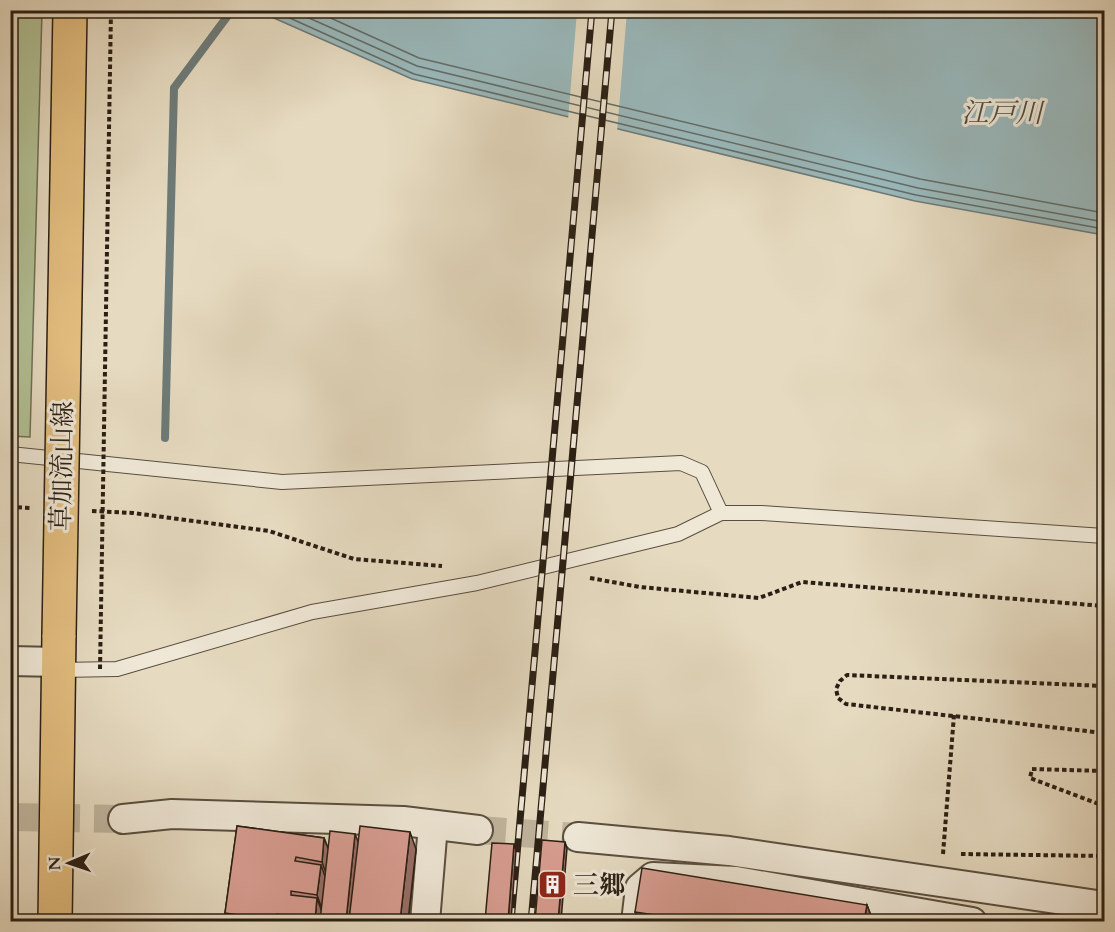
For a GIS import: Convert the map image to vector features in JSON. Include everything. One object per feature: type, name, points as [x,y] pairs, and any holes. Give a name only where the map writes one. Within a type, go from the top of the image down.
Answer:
[{"type":"main road","name":"草加流山線","points":[[55,921],[70,10]]},
{"type":"street","points":[[10,661],[59,656]]},
{"type":"street","points":[[123,819],[172,814],[403,821],[478,830]]},
{"type":"street","points":[[425,921],[433,825]]},
{"type":"street","points":[[578,837],[741,853],[1104,906]]},
{"type":"street","points":[[636,921],[640,888],[653,877],[736,881],[939,919],[972,921]]},
{"type":"lane","points":[[10,454],[282,482],[681,463],[702,472],[721,513]]},
{"type":"lane","points":[[59,656],[100,669],[117,669],[172,655],[312,612],[477,584],[678,534],[721,513],[760,513],[1104,536]]},
{"type":"path","points":[[100,669],[111,10]]},
{"type":"path","points":[[10,507],[33,508]]},
{"type":"path","points":[[89,511],[133,513],[269,531],[354,559],[447,567]]},
{"type":"path","points":[[585,577],[640,587],[759,598],[802,582],[1104,606]]},
{"type":"path","points":[[1104,686],[848,675],[840,681],[836,689],[838,698],[846,704],[1104,733]]},
{"type":"path","points":[[943,854],[954,715]]},
{"type":"path","points":[[1104,771],[1032,769],[1030,778],[1104,806]]},
{"type":"path","points":[[933,854],[1104,856]]},
{"type":"green space","points":[[10,11],[42,11],[30,437],[10,436]]},
{"type":"water","name":"江戸川","points":[[258,11],[1104,11],[1104,235],[915,201],[412,79]]},
{"type":"pier","points":[[577,11],[627,11],[617,132],[568,120]]},
{"type":"building","points":[[237,826],[324,838],[322,862],[296,857],[295,861],[321,865],[317,895],[291,891],[291,895],[317,898],[315,920],[277,914],[276,921],[252,921],[253,917],[225,913]]},
{"type":"building","points":[[360,826],[410,832],[400,921],[349,920]]},
{"type":"building","points":[[330,831],[355,834],[346,921],[320,921]]},
{"type":"building","name":"三郷","points":[[542,840],[565,842],[558,921],[535,921]]},
{"type":"building","name":"三郷","points":[[492,843],[514,844],[508,921],[485,921]]},
{"type":"building","points":[[642,868],[867,905],[864,921],[695,921],[635,912]]},
{"type":"waterway","points":[[165,438],[174,88],[232,10]]},
{"type":"tunnel","points":[[10,817],[123,819]]},
{"type":"tunnel","points":[[478,830],[578,837]]},
{"type":"railway","points":[[511,922],[592,10]]},
{"type":"railway","points":[[531,922],[612,10]]},
{"type":"place","name":"三郷","points":[[552,885]]}]
